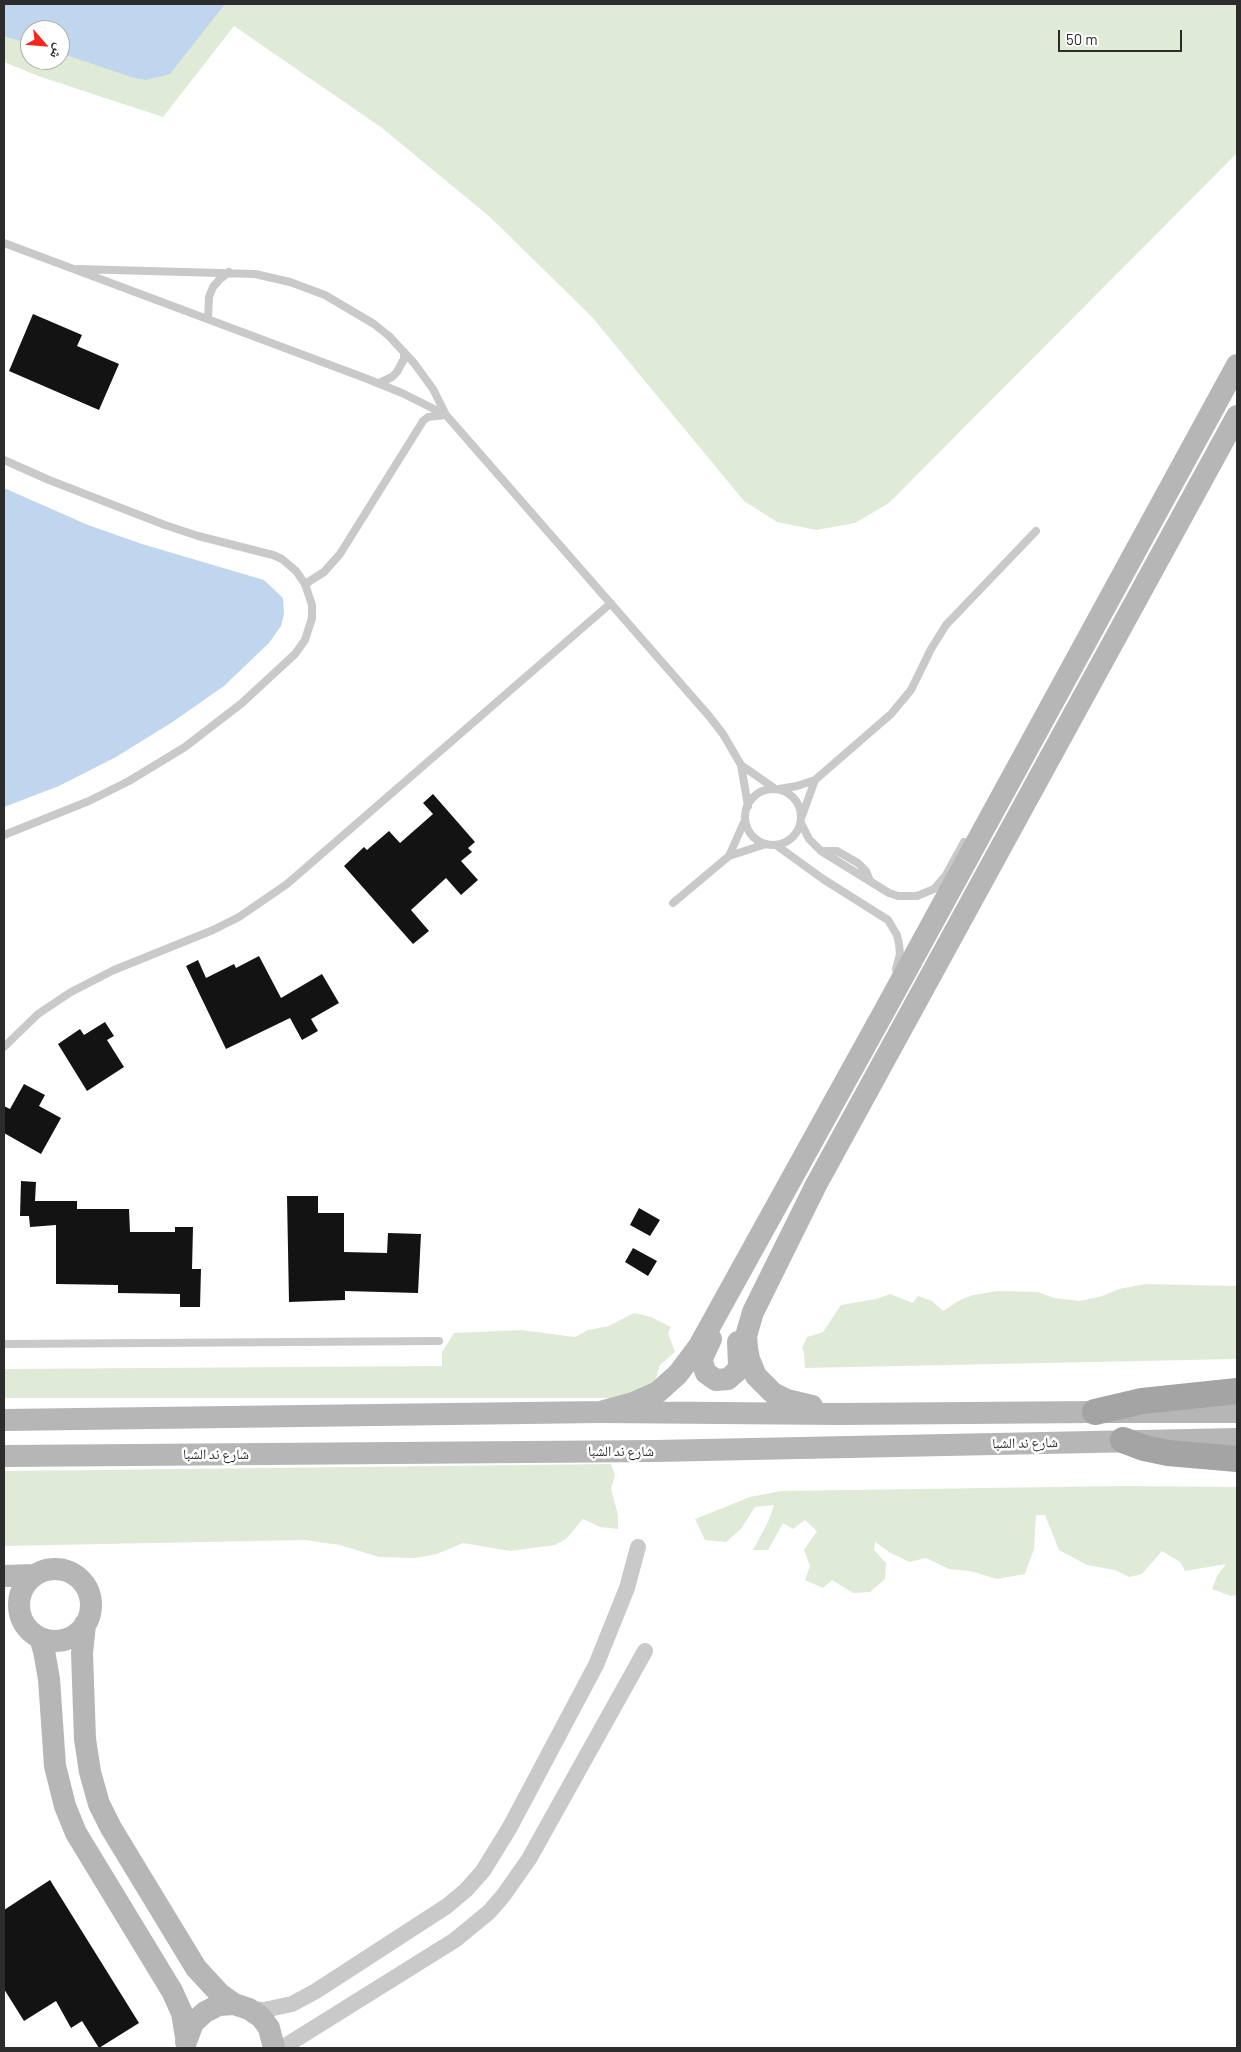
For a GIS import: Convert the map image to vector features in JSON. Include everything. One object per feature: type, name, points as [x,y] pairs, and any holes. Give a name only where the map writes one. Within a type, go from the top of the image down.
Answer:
[{"type":"main road","points":[[1095,1412],[1142,1401],[1237,1391]]},
{"type":"main road","points":[[1122,1440],[1168,1453],[1237,1459]]},
{"type":"street","points":[[600,1412],[646,1399],[668,1384],[699,1346],[886,1008],[997,796],[1106,606],[1237,365]]},
{"type":"street","points":[[839,1414],[787,1400],[773,1393],[761,1382],[752,1369],[747,1348],[748,1330],[753,1312],[816,1185],[1237,416]]},
{"type":"street","points":[[1106,606],[1127,618]]},
{"type":"street","points":[[744,1263],[732,1300],[703,1356],[703,1368],[716,1380],[728,1379],[737,1371],[740,1358],[738,1339],[742,1319],[753,1296],[769,1278]]},
{"type":"street","points":[[4,1420],[600,1412],[839,1414],[1237,1412]]},
{"type":"street","points":[[165,1454],[165,1438],[171,1430],[180,1427],[213,1425],[223,1417]]},
{"type":"street","name":"شارع ند الشبا","points":[[4,1456],[655,1451],[1237,1438]]},
{"type":"street","points":[[186,2042],[193,2023],[205,2012],[219,2005],[242,2006],[264,2010],[292,2004],[316,1992],[446,1906],[466,1890],[483,1871],[510,1827],[596,1665],[627,1588],[638,1548]]},
{"type":"street","points":[[4,1616],[32,1632],[52,1641],[65,1640],[77,1634],[90,1614],[89,1592],[76,1575],[66,1570],[55,1568],[44,1570],[34,1575],[24,1585],[19,1599],[19,1613],[32,1632],[44,1652],[49,1679],[55,1766],[65,1806],[76,1834],[172,1991],[182,2013],[186,2042]]},
{"type":"street","points":[[4,1576],[34,1575]]},
{"type":"street","points":[[85,1624],[82,1653],[85,1739],[90,1772],[100,1804],[111,1828],[196,1968],[220,1994],[261,2017],[269,2028],[274,2048]]},
{"type":"street","points":[[282,2048],[455,1940],[483,1917],[504,1896],[529,1859],[645,1651]]},
{"type":"lane","points":[[4,243],[78,269],[379,383],[446,415]]},
{"type":"lane","points":[[78,269],[229,272],[273,278],[326,295],[374,324],[404,352],[429,383],[446,415],[696,700],[722,734],[741,765],[748,806]]},
{"type":"lane","points":[[208,319],[207,308],[213,287],[229,272]]},
{"type":"lane","points":[[379,383],[386,381],[397,372],[404,359],[404,352]]},
{"type":"lane","points":[[305,584],[324,572],[340,554],[423,421],[428,418],[446,415]]},
{"type":"lane","points":[[4,460],[107,503],[198,536],[273,554],[289,564],[305,584],[312,606],[312,618],[305,640],[294,654],[242,703],[185,747],[129,781],[89,801],[4,835]]},
{"type":"lane","points":[[729,856],[745,820],[751,800],[762,791],[797,786],[815,780],[902,703],[946,625],[1036,531]]},
{"type":"lane","points":[[4,1048],[38,1014],[71,992],[114,970],[214,930],[272,896],[611,603]]},
{"type":"lane","points":[[741,765],[777,789],[795,798],[809,839],[822,851],[898,896],[908,898],[926,894],[940,882],[970,832]]},
{"type":"lane","points":[[745,820],[754,838],[766,844],[776,845],[789,840],[798,830],[815,780]]},
{"type":"lane","points":[[674,903],[729,856],[766,844]]},
{"type":"lane","points":[[776,845],[823,879],[880,914],[893,927],[897,935],[900,954],[889,990],[886,1008]]},
{"type":"lane","points":[[4,1344],[439,1341]]},
{"type":"green space","points":[[4,4],[1237,4],[1237,153],[889,503],[855,523],[816,530],[777,522],[744,501],[592,317],[490,217],[382,128],[234,26],[163,117],[23,70],[70,70],[70,20],[20,20],[20,69],[4,62]]},
{"type":"green space","points":[[1145,1284],[1237,1286],[1237,1359],[805,1368],[802,1348],[807,1337],[823,1332],[841,1305],[876,1299],[890,1294],[913,1303],[918,1296],[932,1301],[943,1311],[960,1300],[973,1295],[998,1291],[1038,1292],[1054,1298],[1080,1301],[1102,1296],[1119,1289]]},
{"type":"green space","points":[[634,1313],[651,1317],[671,1327],[668,1333],[675,1352],[660,1365],[654,1385],[615,1398],[4,1398],[4,1369],[442,1366],[442,1352],[454,1333],[521,1330],[575,1337],[588,1330],[609,1326]]},
{"type":"green space","points":[[611,1464],[615,1475],[611,1489],[618,1515],[618,1529],[600,1527],[583,1519],[566,1539],[555,1545],[510,1551],[463,1543],[437,1554],[415,1558],[379,1557],[340,1545],[305,1540],[4,1546],[4,1471]]},
{"type":"green space","points":[[1123,1486],[1237,1487],[1237,1595],[1231,1596],[1212,1589],[1217,1576],[1226,1564],[1185,1571],[1180,1562],[1162,1551],[1142,1574],[1129,1577],[1115,1570],[1087,1565],[1059,1550],[1045,1515],[1036,1515],[1034,1549],[1025,1574],[997,1579],[970,1571],[949,1569],[926,1558],[909,1562],[889,1552],[875,1542],[874,1550],[886,1563],[885,1579],[870,1592],[853,1593],[832,1580],[823,1588],[805,1580],[810,1566],[804,1550],[817,1531],[805,1520],[793,1529],[783,1523],[768,1550],[753,1550],[768,1522],[774,1505],[755,1507],[741,1529],[726,1542],[705,1540],[695,1519],[750,1497],[781,1491]]},
{"type":"water","points":[[4,4],[225,4],[170,74],[146,80],[134,78],[70,56],[70,20],[20,20],[20,41],[4,36]]},
{"type":"water","points":[[4,488],[88,525],[142,544],[264,580],[283,598],[284,614],[281,626],[269,643],[224,686],[171,723],[116,757],[59,786],[4,807]]},
{"type":"building","points":[[33,314],[82,335],[77,346],[119,364],[99,410],[9,371]]},
{"type":"building","points":[[433,794],[475,842],[468,848],[472,852],[461,861],[478,880],[461,895],[446,878],[411,910],[429,931],[413,944],[344,866],[364,847],[367,850],[389,831],[400,843],[433,814],[423,803]]},
{"type":"building","points":[[259,956],[281,998],[322,974],[339,1003],[311,1019],[318,1031],[302,1040],[290,1018],[226,1049],[186,966],[198,960],[206,978],[234,964],[236,968]]},
{"type":"building","points":[[105,1022],[114,1036],[107,1040],[124,1067],[87,1091],[58,1044],[80,1029],[84,1035]]},
{"type":"building","points":[[24,1084],[45,1095],[39,1106],[61,1118],[41,1154],[4,1133],[4,1106],[10,1109]]},
{"type":"building","points":[[21,1181],[36,1182],[35,1201],[77,1201],[77,1209],[129,1209],[130,1232],[175,1232],[175,1227],[193,1227],[192,1269],[201,1269],[200,1307],[180,1307],[180,1294],[118,1293],[118,1285],[56,1284],[56,1225],[30,1227],[29,1216],[20,1216]]},
{"type":"building","points":[[287,1196],[318,1196],[318,1213],[344,1213],[344,1252],[387,1253],[388,1233],[421,1234],[418,1293],[345,1291],[345,1300],[289,1302]]},
{"type":"building","points":[[639,1208],[660,1220],[650,1236],[630,1225]]},
{"type":"building","points":[[633,1248],[657,1261],[648,1276],[625,1262]]},
{"type":"building","points":[[50,1880],[139,2023],[99,2048],[82,2021],[71,2028],[56,2001],[24,2021],[4,1989],[4,1910]]}]
